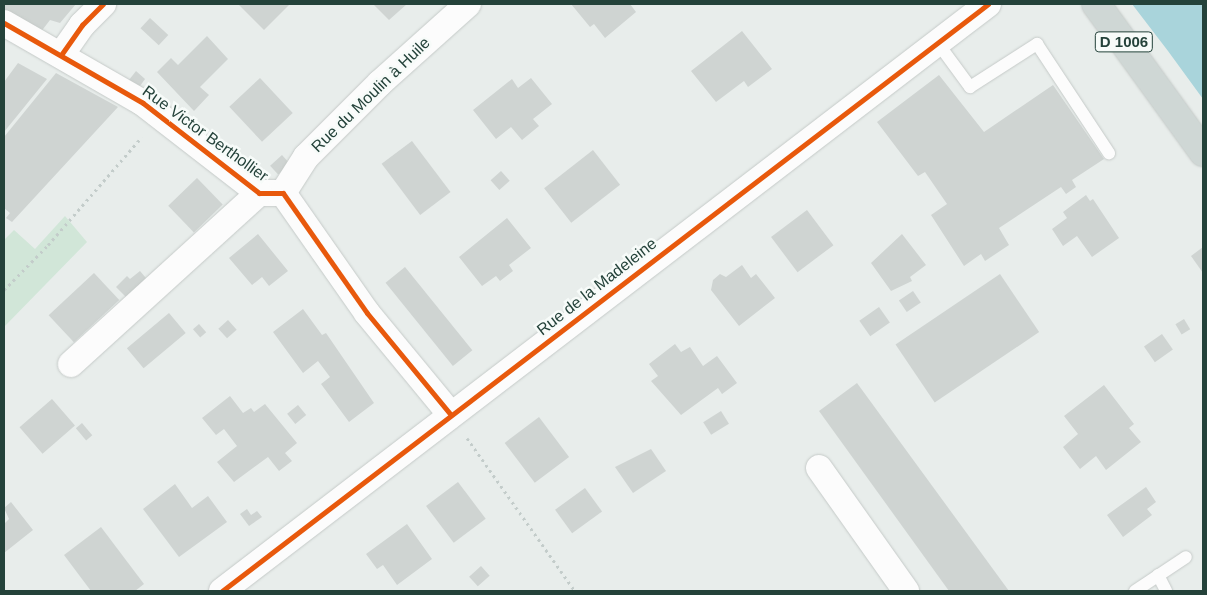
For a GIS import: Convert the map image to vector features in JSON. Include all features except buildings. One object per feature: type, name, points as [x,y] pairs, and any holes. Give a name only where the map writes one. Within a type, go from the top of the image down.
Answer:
[{"type":"main road","name":"D 1006","points":[[1096,4],[1203,152]]},
{"type":"street","points":[[61,55],[82,25],[103,4]]},
{"type":"street","name":"Rue du Moulin à Huile","points":[[271,193],[380,83],[468,4]]},
{"type":"street","name":"Rue de la Madeleine","points":[[222,591],[988,4]]},
{"type":"street","name":"Rue Victor Berthollier","points":[[4,24],[143,103],[271,193],[451,415]]},
{"type":"street","name":"Rue Victor Berthollier","points":[[71,364],[271,193]]},
{"type":"street","points":[[819,468],[906,591]]},
{"type":"lane","points":[[937,42],[970,87],[1037,44],[1108,153]]},
{"type":"lane","points":[[1135,591],[1186,557]]},
{"type":"lane","points":[[1158,575],[1166,591]]},
{"type":"path","points":[[4,290],[48,245],[160,116]]},
{"type":"path","points":[[451,415],[575,591]]},
{"type":"green space","points":[[65,216],[87,242],[4,327],[4,240],[14,230],[35,249]]},
{"type":"water","points":[[1132,4],[1203,4],[1203,99],[1168,51]]},
{"type":"cycle path","points":[[61,55],[82,25],[103,4]]},
{"type":"cycle path","points":[[222,591],[988,4]]},
{"type":"cycle path","points":[[4,23],[143,103],[259,193],[283,193],[367,313],[451,415]]}]
